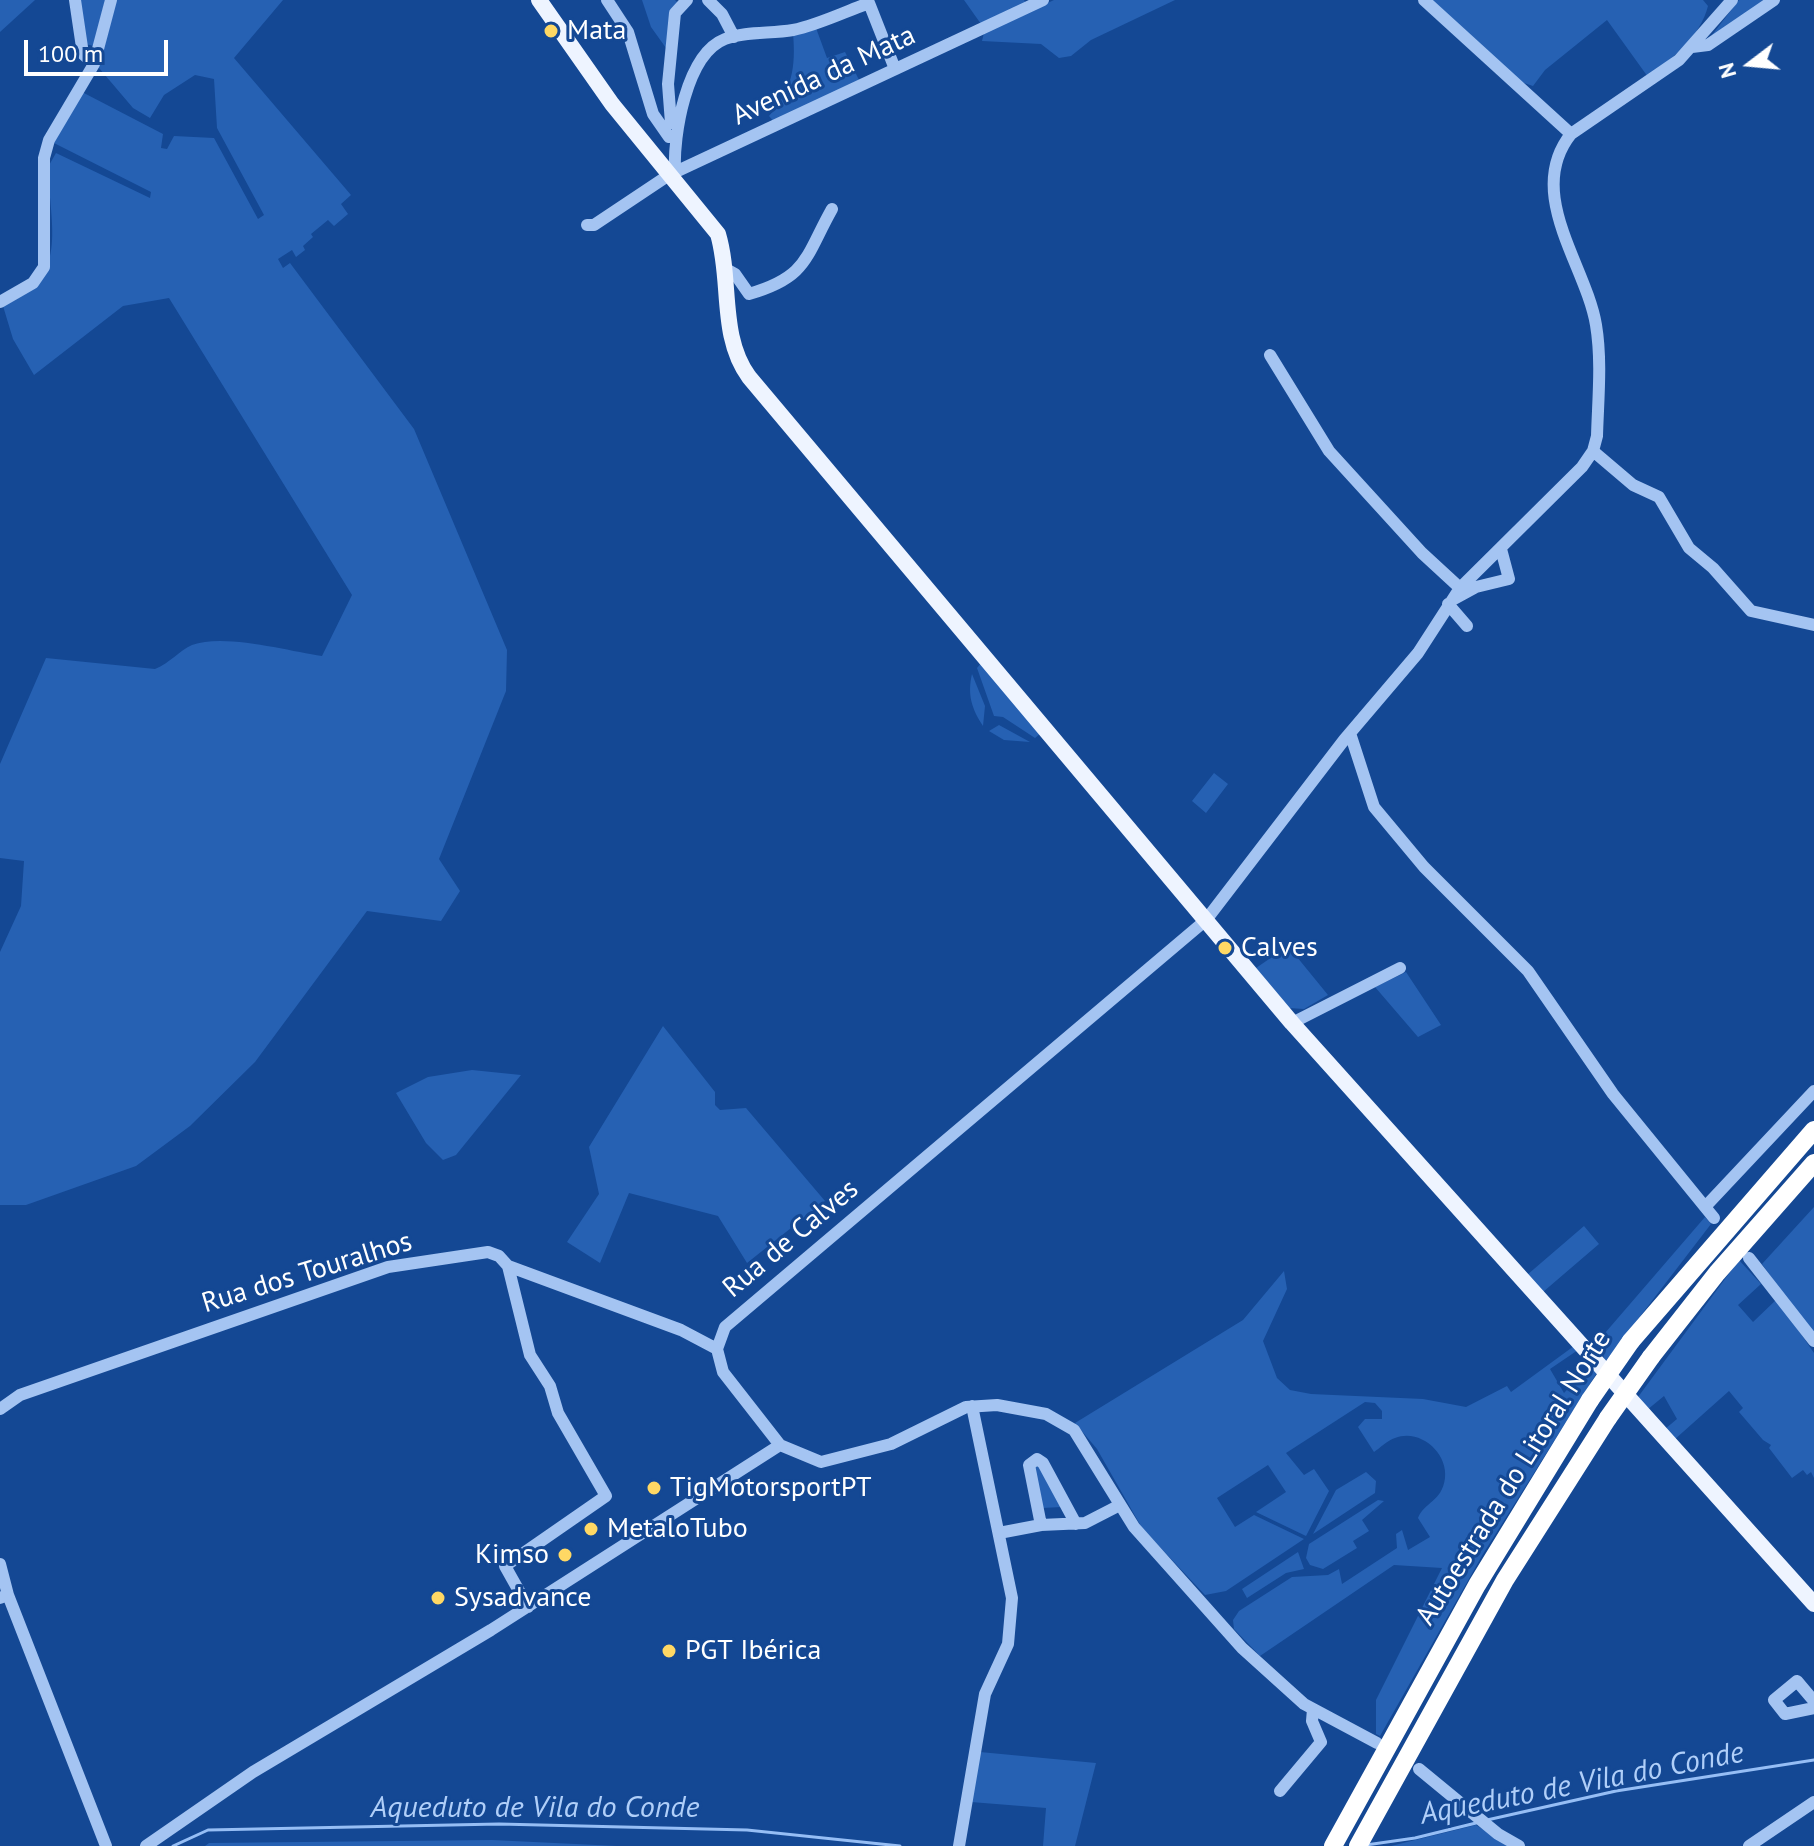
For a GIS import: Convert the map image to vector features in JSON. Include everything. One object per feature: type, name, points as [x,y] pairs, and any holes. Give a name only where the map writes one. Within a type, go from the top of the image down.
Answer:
[{"type":"highway","name":"Autoestrada do Litoral Norte","points":[[1333,1846],[1477,1585],[1590,1400],[1631,1341],[1814,1130]]},
{"type":"highway","name":"Autoestrada do Litoral Norte","points":[[1358,1846],[1505,1580],[1608,1418],[1717,1273],[1814,1163]]},
{"type":"main road","points":[[539,0],[612,104],[718,234],[726,269],[730,334],[741,366],[1292,1023],[1814,1604]]},
{"type":"street","points":[[75,0],[83,54],[94,64]]},
{"type":"street","points":[[0,302],[33,283],[44,267],[44,158],[49,140],[94,64],[111,0]]},
{"type":"street","points":[[607,0],[628,32],[653,114],[669,137]]},
{"type":"street","points":[[669,172],[672,109],[668,84],[675,13],[687,0]]},
{"type":"street","points":[[708,0],[722,14],[734,37]]},
{"type":"street","name":"Avenida da Mata","points":[[587,225],[594,225],[669,172],[1043,0]]},
{"type":"street","points":[[1424,0],[1571,134]]},
{"type":"street","points":[[1732,0],[1692,47],[1646,84],[1571,134],[1560,148],[1555,178],[1562,231],[1597,328],[1597,436],[1593,451],[1633,485],[1659,497],[1689,548],[1713,568],[1751,611],[1814,625]]},
{"type":"street","points":[[1692,47],[1708,45],[1774,0]]},
{"type":"street","points":[[669,172],[674,136],[693,76],[718,43],[734,37],[795,30],[870,2],[895,69]]},
{"type":"street","points":[[726,269],[735,274],[749,294],[783,285],[812,253],[832,209]]},
{"type":"street","points":[[1270,355],[1329,451],[1422,553],[1460,588]]},
{"type":"street","name":"Rua de Calves","points":[[717,1349],[725,1327],[1206,920],[1350,733],[1418,653],[1460,588],[1582,467],[1593,451]]},
{"type":"street","points":[[1467,626],[1450,602],[1476,587],[1509,579],[1501,549]]},
{"type":"street","points":[[1350,733],[1374,807],[1424,867],[1528,971],[1613,1094],[1714,1218]]},
{"type":"street","points":[[1292,1023],[1400,968]]},
{"type":"street","points":[[1705,1207],[1814,1091]]},
{"type":"street","name":"Rua dos Touralhos","points":[[0,1409],[20,1395],[76,1374],[388,1267],[488,1252],[499,1256],[508,1266],[681,1330],[717,1349]]},
{"type":"street","points":[[1749,1258],[1814,1341]]},
{"type":"street","points":[[508,1266],[530,1355],[550,1386],[558,1413],[603,1485],[606,1496],[505,1566],[528,1607]]},
{"type":"street","points":[[717,1349],[723,1372],[780,1445],[821,1462],[891,1444],[972,1406],[997,1405],[1046,1414],[1074,1430],[1134,1527],[1242,1648],[1313,1709],[1377,1743]]},
{"type":"street","points":[[959,1846],[985,1694],[1008,1644],[1012,1598],[972,1406]]},
{"type":"street","points":[[146,1846],[253,1772],[528,1607],[780,1445]]},
{"type":"street","points":[[1041,1525],[1029,1465],[1037,1459],[1043,1463],[1076,1524]]},
{"type":"street","points":[[999,1533],[1041,1525],[1085,1523],[1120,1505]]},
{"type":"street","points":[[0,1564],[4,1596],[106,1846]]},
{"type":"street","points":[[1814,1701],[1797,1681],[1774,1700],[1785,1714],[1814,1708]]},
{"type":"street","points":[[1280,1791],[1321,1742],[1312,1721],[1313,1709]]},
{"type":"street","points":[[1419,1769],[1498,1834],[1519,1846]]},
{"type":"street","points":[[1749,1846],[1814,1802]]},
{"type":"shaded area","points":[[0,0],[35,0],[0,32]]},
{"type":"shaded area","points":[[80,0],[105,0],[94,46],[85,44]]},
{"type":"shaded area","points":[[116,0],[283,0],[234,58],[351,195],[341,204],[348,214],[334,226],[328,220],[311,234],[313,237],[303,246],[305,250],[296,257],[292,250],[278,259],[283,268],[290,263],[414,429],[507,650],[506,691],[439,859],[460,891],[441,921],[367,911],[255,1062],[190,1126],[136,1166],[26,1205],[0,1205],[0,952],[21,906],[24,861],[0,858],[0,764],[46,658],[155,669],[192,645],[221,641],[322,656],[352,595],[169,298],[123,306],[34,375],[13,339],[3,306],[39,281],[47,266],[52,231],[48,167],[56,153],[150,198],[151,192],[52,142],[82,92],[163,134],[161,148],[167,149],[174,136],[214,138],[258,219],[264,215],[217,128],[214,79],[195,75],[164,95],[150,118],[133,108],[99,68]]},
{"type":"shaded area","points":[[642,0],[675,0],[679,4],[666,48],[651,27]]},
{"type":"shaded area","points":[[964,0],[1024,0],[1026,3],[981,24]]},
{"type":"shaded area","points":[[1054,0],[1175,0],[1091,40],[1071,56],[1059,58],[1041,44],[982,41],[984,33]]},
{"type":"shaded area","points":[[1429,0],[1703,0],[1708,6],[1692,37],[1648,77],[1607,20],[1545,70],[1533,86],[1521,82]]},
{"type":"shaded area","points":[[1739,0],[1767,0],[1714,37],[1712,35]]},
{"type":"shaded area","points":[[816,28],[827,58],[845,52],[860,82],[775,123],[769,116],[783,97],[791,78],[793,33]]},
{"type":"shaded area","points":[[982,662],[1041,733],[1035,738],[1003,717],[994,716],[977,668]]},
{"type":"shaded area","points":[[972,674],[985,706],[983,726],[972,702]]},
{"type":"shaded area","points":[[999,725],[1030,742],[1004,740],[989,731]]},
{"type":"shaded area","points":[[1214,773],[1228,784],[1206,813],[1192,801]]},
{"type":"shaded area","points":[[1288,946],[1328,995],[1304,1009],[1289,1008],[1256,968]]},
{"type":"shaded area","points":[[1406,972],[1441,1025],[1418,1037],[1375,987]]},
{"type":"shaded area","points":[[663,1026],[715,1092],[715,1105],[720,1110],[746,1108],[825,1201],[747,1263],[718,1216],[629,1193],[600,1263],[567,1242],[599,1194],[589,1147]]},
{"type":"shaded area","points":[[472,1070],[521,1075],[456,1155],[443,1160],[426,1143],[396,1093],[428,1077]]},
{"type":"shaded area","points":[[1814,1207],[1814,1337],[1762,1264]]},
{"type":"shaded area","points":[[1705,1217],[1711,1224],[1605,1362],[1601,1346],[1605,1333]]},
{"type":"shaded area","points":[[1584,1226],[1599,1244],[1543,1292],[1527,1275]]},
{"type":"shaded area","points":[[1739,1260],[1761,1284],[1738,1305],[1753,1322],[1777,1299],[1814,1353],[1814,1478],[1811,1472],[1807,1475],[1803,1470],[1792,1478],[1769,1448],[1771,1445],[1739,1412],[1743,1408],[1729,1391],[1674,1440],[1665,1429],[1677,1419],[1664,1396],[1647,1410],[1638,1397]]},
{"type":"shaded area","points":[[1284,1271],[1287,1289],[1263,1341],[1277,1378],[1290,1390],[1311,1394],[1423,1399],[1466,1407],[1507,1386],[1511,1392],[1574,1346],[1578,1350],[1550,1369],[1564,1393],[1586,1370],[1598,1371],[1483,1554],[1380,1736],[1376,1734],[1376,1700],[1442,1568],[1394,1565],[1260,1656],[1234,1629],[1233,1620],[1239,1611],[1292,1577],[1328,1575],[1339,1569],[1342,1584],[1397,1548],[1396,1534],[1402,1530],[1408,1550],[1430,1537],[1418,1518],[1443,1486],[1445,1469],[1437,1452],[1423,1440],[1404,1436],[1392,1439],[1374,1452],[1358,1427],[1365,1419],[1382,1419],[1382,1411],[1375,1403],[1365,1402],[1286,1453],[1304,1475],[1314,1469],[1329,1491],[1306,1536],[1256,1512],[1286,1492],[1268,1465],[1217,1498],[1235,1527],[1254,1515],[1304,1539],[1226,1591],[1205,1595],[1142,1528],[1097,1449],[1075,1423],[1243,1320]]},
{"type":"shaded area","points":[[1040,1466],[1062,1507],[1042,1508],[1034,1467]]},
{"type":"shaded area","points":[[1366,1472],[1376,1481],[1375,1493],[1313,1534],[1336,1490]]},
{"type":"shaded area","points":[[1378,1500],[1384,1501],[1362,1520],[1369,1531],[1353,1541],[1357,1548],[1323,1569],[1310,1565],[1306,1558],[1309,1544]]},
{"type":"shaded area","points":[[1298,1552],[1304,1569],[1286,1573],[1247,1598],[1242,1589]]},
{"type":"shaded area","points":[[980,1752],[1096,1763],[1075,1846],[1043,1846],[1046,1808],[971,1802]]},
{"type":"shaded area","points":[[1476,1825],[1511,1846],[1391,1846]]},
{"type":"shaded area","points":[[492,1840],[617,1846],[205,1846],[209,1843]]},
{"type":"waterway","name":"Aqueduto de Vila do Conde","points":[[1487,1820],[1616,1791],[1814,1760]]},
{"type":"waterway","name":"Aqueduto de Vila do Conde","points":[[1366,1845],[1415,1838],[1476,1823]]},
{"type":"waterway","name":"Aqueduto de Vila do Conde","points":[[173,1846],[208,1830],[499,1824],[747,1830],[900,1846]]},
{"type":"place","name":"Mata","points":[[551,31]]},
{"type":"place","name":"Calves","points":[[1225,948]]},
{"type":"place","name":"TigMotorsportPT","points":[[654,1488]]},
{"type":"place","name":"MetaloTubo","points":[[591,1529]]},
{"type":"place","name":"Kimso","points":[[565,1555]]},
{"type":"place","name":"Sysadvance","points":[[438,1598]]},
{"type":"place","name":"PGT Ibérica","points":[[669,1651]]}]
